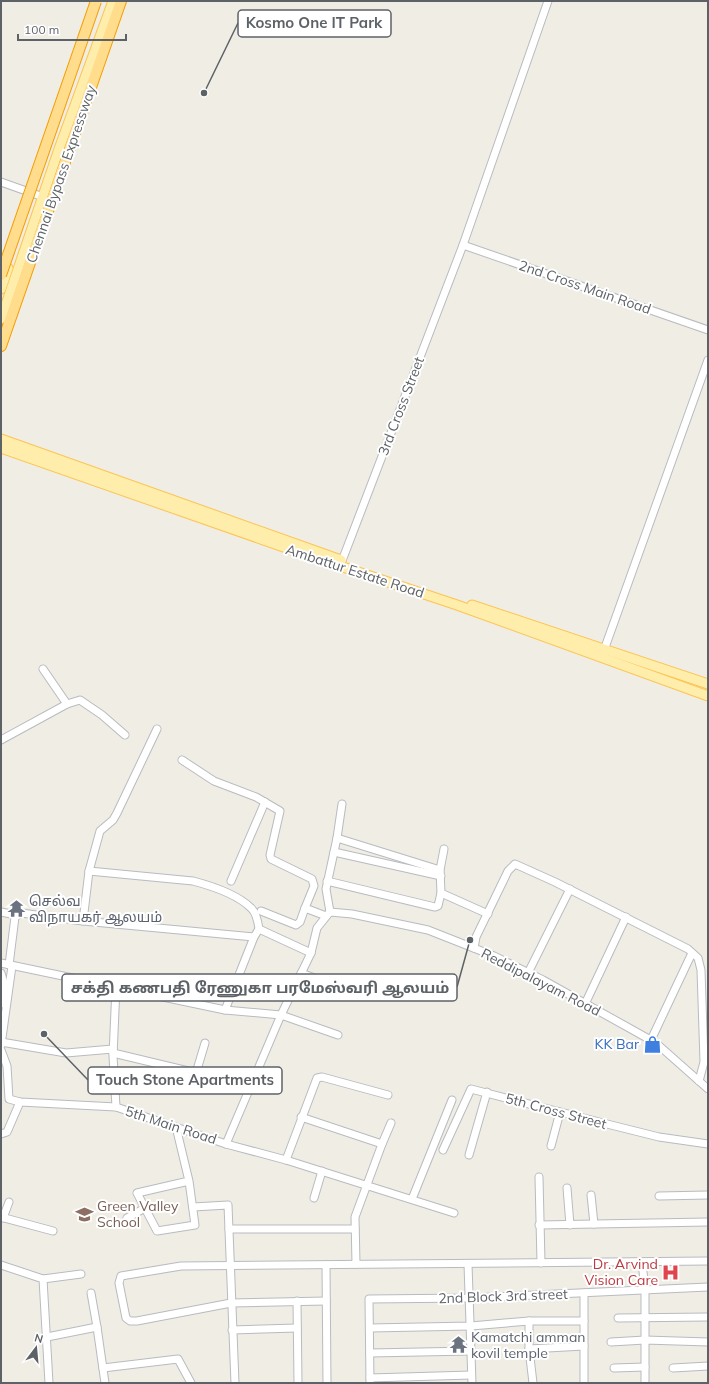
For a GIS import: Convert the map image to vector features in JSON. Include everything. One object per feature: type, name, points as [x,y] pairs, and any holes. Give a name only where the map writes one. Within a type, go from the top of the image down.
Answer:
[{"type":"highway","name":"Chennai Bypass Expressway","points":[[1,275],[96,1]]},
{"type":"highway","name":"Chennai Bypass Expressway","points":[[1,346],[121,1]]},
{"type":"main road","points":[[1,289],[100,1]]},
{"type":"main road","points":[[1,319],[113,1]]},
{"type":"main road","name":"Ambattur Estate Road","points":[[1,440],[708,696]]},
{"type":"main road","name":"Ambattur Estate Road","points":[[1,448],[341,564],[708,684]]},
{"type":"street","name":"3rd Cross Street","points":[[341,564],[463,245],[548,1]]},
{"type":"street","points":[[1,182],[43,197]]},
{"type":"street","name":"2nd Cross Main Road","points":[[463,245],[708,330]]},
{"type":"street","points":[[601,658],[708,360]]},
{"type":"street","points":[[43,669],[67,704]]},
{"type":"street","points":[[1,740],[76,700],[83,701],[125,735]]},
{"type":"street","points":[[83,921],[89,871],[100,831],[117,813],[157,729]]},
{"type":"street","points":[[182,760],[214,781],[278,808],[281,813],[270,855],[271,859],[314,881],[314,886],[300,922],[296,925],[261,911]]},
{"type":"street","points":[[231,881],[265,802]]},
{"type":"street","points":[[226,1144],[281,1015],[311,953],[317,928],[328,914],[327,881],[337,838],[342,804]]},
{"type":"street","points":[[337,838],[440,873]]},
{"type":"street","points":[[327,881],[435,908],[438,906],[442,893],[440,873],[444,848]]},
{"type":"street","points":[[334,852],[440,873]]},
{"type":"street","points":[[474,948],[476,938],[508,871],[516,864],[626,917],[692,953],[698,958],[701,970],[704,1062],[699,1081]]},
{"type":"street","points":[[89,871],[193,881],[226,892],[252,908],[259,929],[311,953]]},
{"type":"street","points":[[528,973],[570,889]]},
{"type":"street","points":[[442,893],[488,914]]},
{"type":"street","name":"Reddipalayam Road","points":[[306,908],[328,914],[352,914],[428,930],[474,948],[528,973],[651,1040],[708,1089]]},
{"type":"street","points":[[1,912],[16,915],[21,913],[83,921],[254,937]]},
{"type":"street","points":[[1,1004],[10,965],[16,915]]},
{"type":"street","points":[[585,1004],[626,917]]},
{"type":"street","points":[[225,1010],[254,937],[259,929]]},
{"type":"street","points":[[651,1040],[692,953]]},
{"type":"street","points":[[1,963],[225,1010],[281,1015],[338,1035]]},
{"type":"street","points":[[1,973],[4,983],[1,1044],[66,1053],[113,1051],[251,1086]]},
{"type":"street","points":[[301,973],[352,992]]},
{"type":"street","points":[[116,987],[113,1051],[116,1107]]},
{"type":"street","points":[[196,1073],[205,1043]]},
{"type":"street","points":[[1,1050],[4,1066]]},
{"type":"street","name":"5th Main Road","points":[[4,1066],[8,1099],[20,1102],[116,1107],[226,1144],[286,1160],[454,1213]]},
{"type":"street","points":[[286,1160],[315,1080],[319,1076],[388,1095]]},
{"type":"street","name":"5th Cross Street","points":[[443,1150],[469,1091],[475,1088],[560,1112],[659,1137],[708,1144]]},
{"type":"street","points":[[469,1155],[487,1092]]},
{"type":"street","points":[[412,1199],[452,1100]]},
{"type":"street","points":[[1,1134],[7,1132],[20,1102]]},
{"type":"street","points":[[551,1146],[560,1112]]},
{"type":"street","points":[[301,1117],[382,1144]]},
{"type":"street","points":[[356,1264],[355,1217],[391,1123]]},
{"type":"street","points":[[176,1127],[189,1181],[196,1225],[157,1230],[137,1193],[189,1181]]},
{"type":"street","points":[[314,1198],[322,1171]]},
{"type":"street","points":[[539,1177],[541,1263]]},
{"type":"street","points":[[567,1188],[570,1224]]},
{"type":"street","points":[[591,1195],[594,1224]]},
{"type":"street","points":[[659,1196],[708,1195]]},
{"type":"street","points":[[9,1202],[2,1218],[53,1231]]},
{"type":"street","points":[[193,1207],[228,1205],[235,1383]]},
{"type":"street","points":[[127,1218],[145,1208]]},
{"type":"street","points":[[539,1225],[708,1222]]},
{"type":"street","points":[[229,1229],[355,1228]]},
{"type":"street","points":[[326,1301],[231,1303],[137,1322],[130,1321],[126,1318],[119,1283],[121,1276],[167,1267],[231,1264],[326,1265],[708,1261]]},
{"type":"street","points":[[642,1262],[645,1290],[645,1383]]},
{"type":"street","points":[[1,1264],[43,1279],[81,1274]]},
{"type":"street","points":[[468,1264],[472,1383]]},
{"type":"street","points":[[326,1265],[327,1383]]},
{"type":"street","points":[[43,1279],[49,1383]]},
{"type":"street","name":"2nd Block 3rd street","points":[[370,1328],[369,1299],[470,1298],[708,1287]]},
{"type":"street","points":[[91,1293],[105,1383]]},
{"type":"street","points":[[584,1293],[584,1383]]},
{"type":"street","points":[[297,1301],[298,1383]]},
{"type":"street","points":[[618,1318],[708,1317]]},
{"type":"street","points":[[471,1375],[370,1380],[370,1328],[471,1326],[529,1321],[584,1321]]},
{"type":"street","points":[[529,1321],[529,1349],[533,1383]]},
{"type":"street","points":[[47,1337],[97,1327]]},
{"type":"street","points":[[232,1330],[297,1328]]},
{"type":"street","points":[[611,1342],[645,1340],[708,1342]]},
{"type":"street","points":[[529,1349],[584,1346]]},
{"type":"street","points":[[370,1353],[471,1351]]},
{"type":"street","points":[[103,1368],[178,1359],[191,1383]]},
{"type":"street","points":[[673,1368],[708,1366]]},
{"type":"street","points":[[614,1368],[645,1367]]},
{"type":"place","name":"Kosmo One IT Park","points":[[204,93]]},
{"type":"place","name":"செல்வ விநாயகர் ஆலயம்","points":[[16,909]]},
{"type":"place","name":"சக்தி கணபதி ரேணுகா பரமேஸ்வரி ஆலயம்","points":[[470,940]]},
{"type":"place","name":"Touch Stone Apartments","points":[[44,1034]]},
{"type":"place","name":"KK Bar","points":[[652,1044]]},
{"type":"place","name":"Green Valley School","points":[[84,1214]]},
{"type":"place","name":"Dr. Arvind Vision Care","points":[[671,1272]]},
{"type":"place","name":"Kamatchi amman kovil temple","points":[[458,1345]]}]
